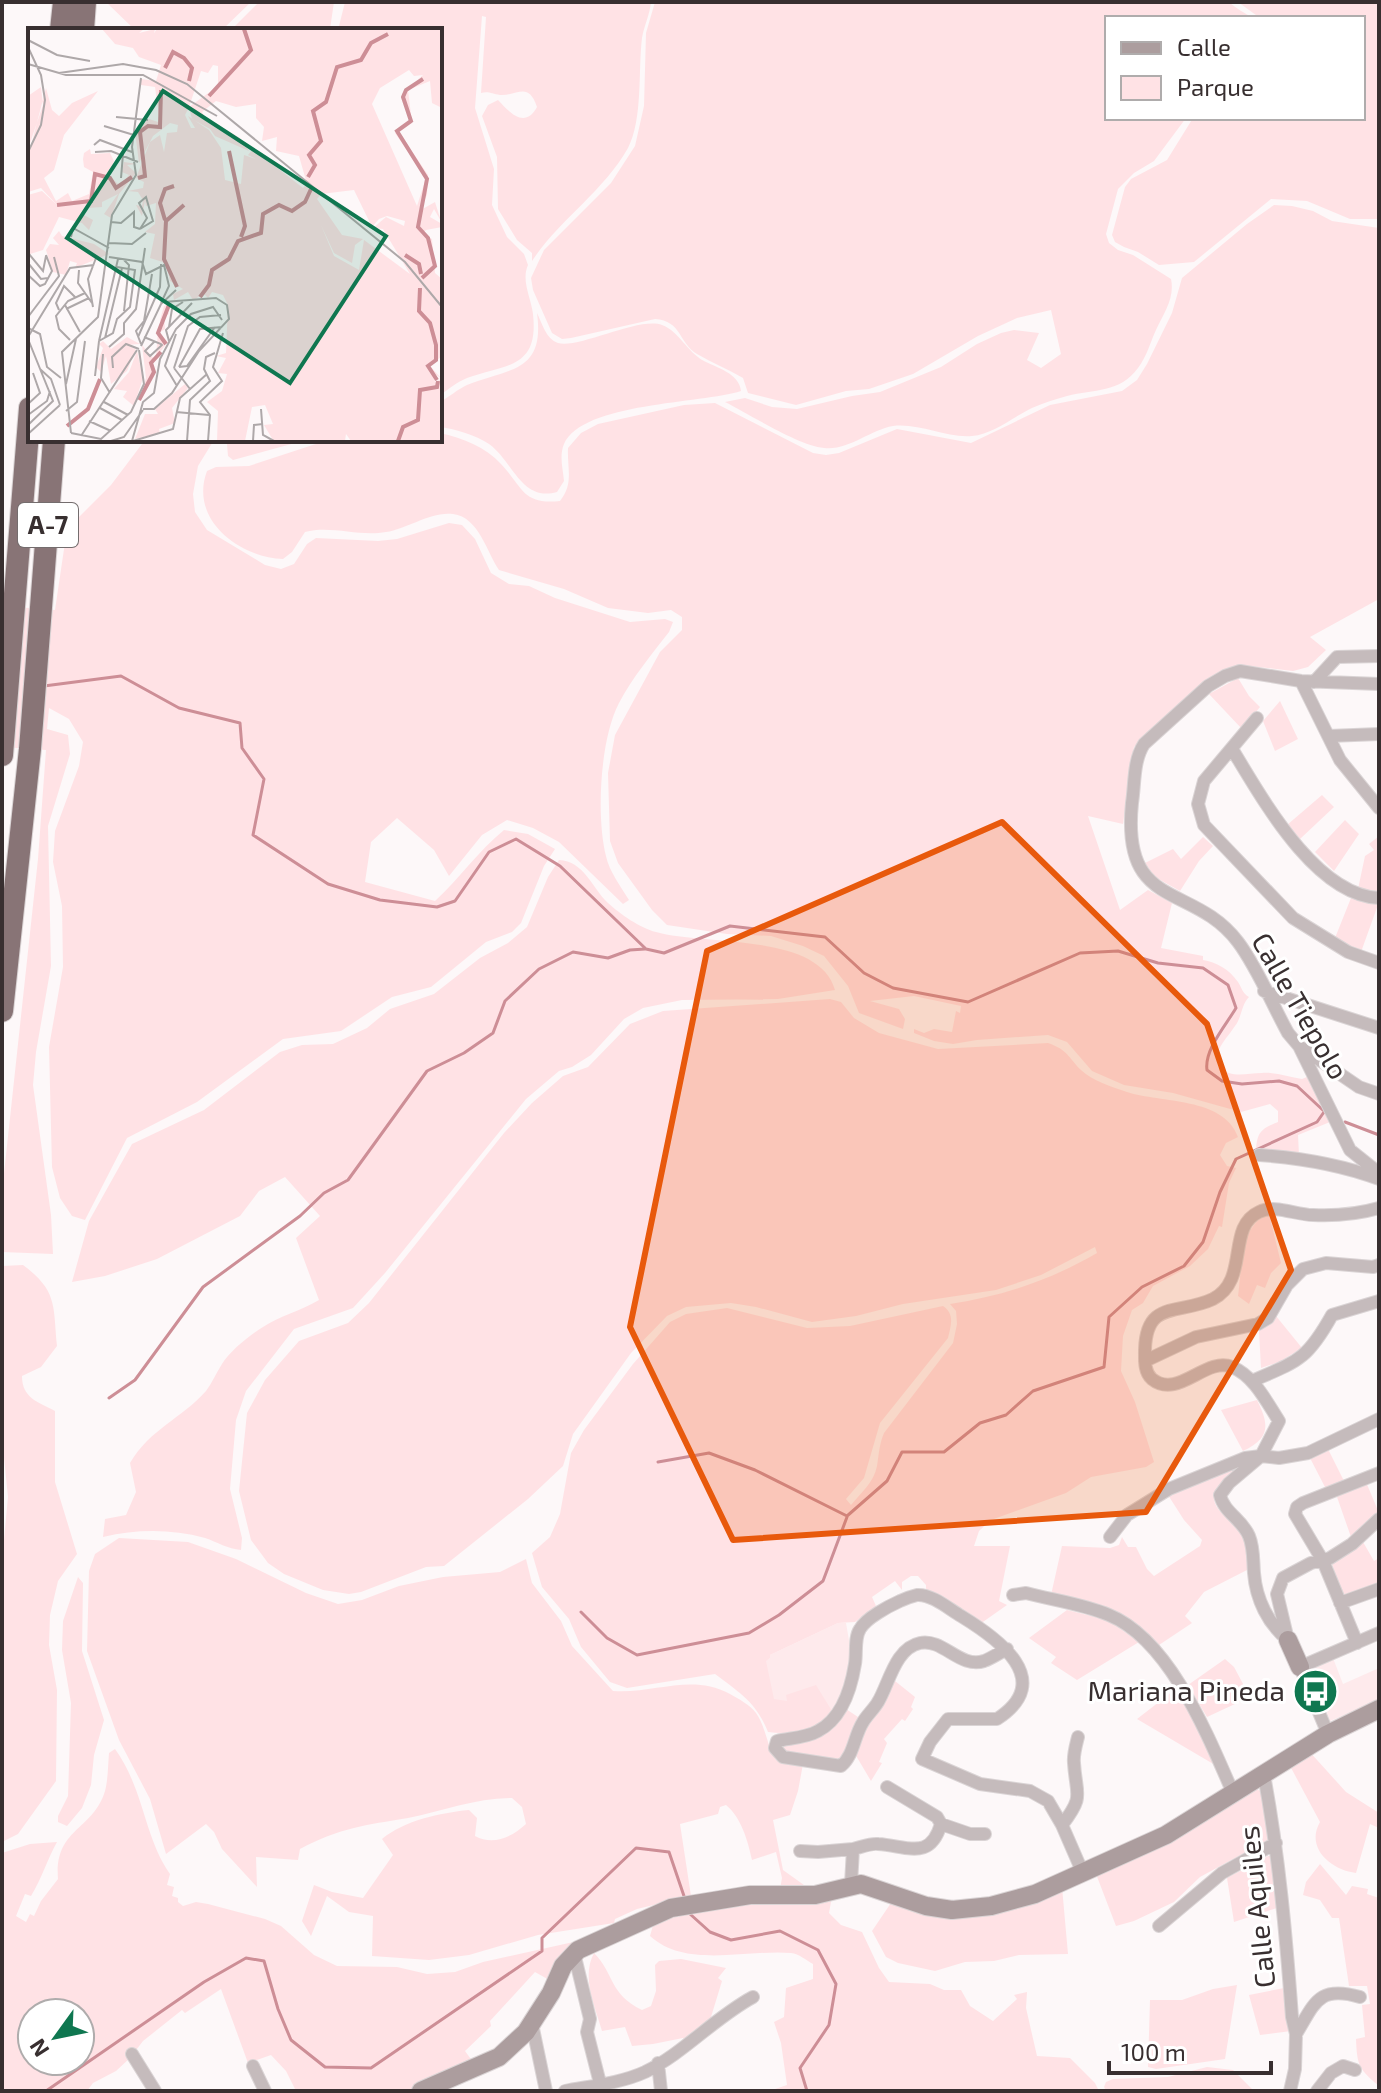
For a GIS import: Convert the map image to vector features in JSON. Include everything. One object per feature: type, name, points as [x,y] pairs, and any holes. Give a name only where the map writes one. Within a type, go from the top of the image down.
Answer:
[{"type":"highway","points":[[61,28],[64,2]]},
{"type":"highway","points":[[83,28],[85,2]]},
{"type":"highway","name":"A-7","points":[[2,755],[28,433]]},
{"type":"highway","name":"A-7","points":[[2,1011],[30,749],[54,442]]},
{"type":"street","points":[[1379,656],[1337,657],[1307,681],[1340,760],[1379,808]]},
{"type":"street","name":"Calle Tiepolo","points":[[1379,684],[1307,681],[1248,671],[1225,676],[1208,686],[1144,744],[1137,756],[1130,825],[1140,867],[1158,889],[1222,924],[1238,942],[1288,1033],[1299,1046],[1350,1150],[1379,1176]]},
{"type":"street","points":[[1257,718],[1204,781],[1200,793],[1201,817],[1209,833],[1258,878],[1293,918],[1348,952],[1379,963]]},
{"type":"street","points":[[1329,736],[1379,734]]},
{"type":"street","points":[[1232,749],[1281,829],[1331,878],[1357,894],[1379,898]]},
{"type":"street","points":[[1264,991],[1379,1028]]},
{"type":"street","points":[[1299,1046],[1359,1087],[1379,1094]]},
{"type":"street","points":[[1259,1155],[1304,1158],[1379,1176]]},
{"type":"street","points":[[1288,1640],[1273,1628],[1261,1603],[1254,1578],[1253,1547],[1249,1534],[1227,1510],[1220,1495],[1229,1483],[1261,1456],[1279,1421],[1252,1381],[1234,1368],[1217,1365],[1186,1380],[1163,1385],[1150,1378],[1145,1361],[1146,1339],[1150,1322],[1165,1312],[1211,1300],[1227,1290],[1233,1278],[1242,1233],[1253,1215],[1270,1208],[1312,1215],[1362,1213],[1379,1208]]},
{"type":"street","points":[[1145,1361],[1196,1337],[1258,1324],[1268,1318],[1287,1285],[1303,1269],[1326,1263],[1379,1265]]},
{"type":"street","points":[[1252,1381],[1307,1354],[1332,1315],[1379,1301]]},
{"type":"street","points":[[1110,1537],[1138,1506],[1169,1489],[1245,1458],[1279,1458],[1308,1453],[1379,1419]]},
{"type":"street","points":[[1357,1643],[1323,1561],[1295,1514],[1297,1507],[1379,1473]]},
{"type":"street","points":[[1328,1734],[1288,1640],[1277,1594],[1278,1586],[1293,1571],[1323,1561],[1352,1544],[1379,1519]]},
{"type":"street","points":[[1340,1603],[1379,1589]]},
{"type":"street","points":[[1013,1595],[1026,1593],[1110,1615],[1145,1640],[1197,1711],[1233,1793]]},
{"type":"street","points":[[1007,1649],[983,1661],[970,1662],[933,1644],[920,1643],[906,1651],[894,1667],[878,1703],[862,1723],[848,1760],[841,1766],[783,1757],[775,1748],[777,1741],[816,1733],[838,1713],[855,1666],[858,1633],[862,1625],[900,1601],[918,1595],[932,1599],[1007,1649],[1017,1660],[1021,1689],[1017,1699],[997,1719],[948,1719],[930,1742],[922,1759],[980,1784],[1030,1791],[1048,1801],[1082,1871]]},
{"type":"street","points":[[1300,1667],[1379,1633]]},
{"type":"street","points":[[421,2091],[499,2057],[532,2024],[563,1966],[574,1953],[671,1908],[750,1895],[815,1895],[851,1884],[861,1884],[926,1906],[952,1910],[991,1906],[1035,1894],[1166,1835],[1328,1734],[1379,1709]]},
{"type":"street","points":[[1062,1825],[1078,1801],[1073,1761],[1078,1737]]},
{"type":"street","name":"Calle Aquiles","points":[[1264,1775],[1284,1906],[1296,2034],[1295,2069],[1290,2091]]},
{"type":"street","points":[[887,1787],[937,1817],[941,1824],[970,1834],[985,1834]]},
{"type":"street","points":[[800,1851],[853,1849],[874,1843],[921,1849],[930,1846],[941,1824]]},
{"type":"street","points":[[1159,1926],[1222,1873],[1276,1843]]},
{"type":"street","points":[[851,1884],[853,1849]]},
{"type":"street","points":[[574,1953],[590,2019],[587,2032],[601,2088]]},
{"type":"street","name":"Calle Aquiles","points":[[1296,2034],[1313,2003],[1324,1995],[1345,1992],[1360,1997]]},
{"type":"street","points":[[565,2091],[601,2088],[644,2073],[753,1997]]},
{"type":"street","points":[[532,2024],[546,2091]]},
{"type":"street","points":[[132,2054],[155,2091]]},
{"type":"street","points":[[658,2063],[661,2091]]},
{"type":"street","points":[[253,2066],[265,2091]]},
{"type":"street","points":[[1317,2091],[1331,2073],[1343,2066],[1355,2070]]},
{"type":"highlighted area","points":[[1002,822],[1207,1024],[1291,1270],[1146,1512],[733,1540],[630,1327],[707,951]]},
{"type":"shaded area","points":[[838,1623],[846,1623],[851,1652],[845,1685],[835,1708],[826,1718],[781,1734],[765,1661],[770,1655]]},
{"type":"shaded area","points":[[1333,1658],[1343,1684],[1379,1668],[1379,1701],[1330,1721],[1310,1668]]},
{"type":"green space","points":[[106,2],[251,2],[224,28],[133,28]]},
{"type":"green space","points":[[259,2],[334,2],[330,28],[233,28]]},
{"type":"green space","points":[[345,2],[651,2],[642,38],[636,123],[628,148],[618,164],[532,261],[532,253],[517,240],[498,209],[497,157],[482,116],[488,105],[498,100],[512,114],[523,118],[532,114],[537,107],[526,92],[506,95],[481,93],[486,17],[482,16],[475,108],[494,169],[492,205],[507,237],[524,254],[528,265],[526,283],[533,314],[533,332],[531,345],[517,361],[467,378],[442,394],[442,28],[338,28]]},
{"type":"green space","points":[[655,2],[1229,2],[1250,16],[1105,16],[1105,120],[1185,120],[1154,161],[1134,173],[1118,189],[1106,234],[1109,243],[1118,250],[1133,255],[1171,279],[1168,305],[1146,354],[1131,376],[1106,389],[1045,403],[980,435],[952,435],[893,426],[833,448],[813,446],[788,436],[725,402],[745,398],[772,407],[797,409],[880,392],[941,367],[977,344],[1014,330],[1039,333],[1027,360],[1041,368],[1061,354],[1051,310],[1017,318],[978,336],[913,374],[869,389],[846,391],[796,405],[748,393],[743,378],[697,354],[675,328],[664,321],[655,319],[562,339],[552,333],[533,290],[531,278],[544,250],[611,183],[635,146],[644,106],[646,33]]},
{"type":"green space","points":[[1238,2],[1379,2],[1379,219],[1350,219],[1307,201],[1271,199],[1194,262],[1159,265],[1115,242],[1112,235],[1125,187],[1131,179],[1167,160],[1192,120],[1365,120],[1365,16],[1257,16]]},
{"type":"green space","points":[[1274,205],[1313,211],[1332,221],[1379,228],[1379,599],[1310,637],[1326,650],[1308,667],[1293,671],[1241,665],[1212,676],[1134,747],[1123,824],[1088,816],[1120,910],[1148,890],[1172,903],[1161,948],[1203,956],[1203,960],[1231,973],[1249,997],[1219,1049],[1218,1067],[1234,1074],[1307,1077],[1330,1122],[1298,1135],[1299,1155],[1256,1151],[1261,1132],[1278,1122],[1278,1111],[1270,1104],[1241,1112],[1173,1093],[1124,1085],[1092,1071],[1067,1042],[1048,1035],[953,1044],[934,1041],[914,1033],[914,1029],[924,1033],[934,1029],[952,1032],[956,1011],[960,1013],[961,1006],[914,996],[870,1001],[899,1009],[905,1019],[903,1029],[859,1013],[848,986],[824,956],[803,946],[771,936],[727,934],[667,925],[652,910],[618,863],[610,841],[608,773],[615,735],[660,652],[682,630],[682,617],[671,610],[648,613],[608,608],[564,589],[499,570],[476,529],[462,517],[453,514],[436,515],[386,532],[305,532],[292,552],[283,559],[266,557],[234,543],[211,519],[205,505],[203,488],[207,471],[216,467],[249,466],[322,442],[442,442],[442,434],[488,453],[530,497],[547,502],[560,501],[568,482],[568,448],[581,433],[598,424],[684,405],[715,403],[813,453],[826,455],[839,453],[897,429],[971,443],[1050,405],[1122,391],[1137,380],[1172,313],[1182,278]]},
{"type":"green space","points":[[537,313],[547,334],[558,343],[567,344],[639,325],[662,325],[698,357],[732,375],[741,391],[618,412],[594,420],[575,430],[564,444],[564,481],[557,492],[545,494],[526,486],[489,444],[442,427],[442,401],[467,385],[521,365],[535,347]]},
{"type":"green space","points":[[143,442],[213,442],[198,466],[193,494],[195,512],[207,530],[265,565],[281,569],[294,564],[307,544],[316,538],[397,539],[449,523],[462,525],[475,539],[491,573],[509,584],[529,586],[555,598],[630,622],[665,619],[673,622],[619,703],[604,757],[601,800],[603,840],[610,867],[629,900],[623,904],[559,842],[533,828],[507,820],[482,835],[449,876],[434,850],[397,818],[371,842],[365,882],[435,901],[504,830],[528,834],[555,849],[544,866],[521,923],[512,932],[486,942],[431,987],[392,997],[341,1031],[283,1039],[197,1102],[127,1138],[85,1220],[72,1216],[60,1198],[52,1167],[49,1047],[63,967],[62,906],[53,862],[55,831],[79,766],[83,742],[69,719],[49,708],[47,729],[68,735],[70,754],[48,826],[51,966],[33,1085],[51,1215],[53,1254],[2,1252],[2,1192],[38,859],[46,750],[2,747],[2,606],[55,610],[67,529],[111,485]]},
{"type":"green space","points":[[299,442],[233,460],[228,456],[227,444]]},
{"type":"green space","points":[[1238,678],[1260,707],[1242,729],[1209,694]]},
{"type":"green space","points":[[1280,701],[1298,739],[1275,751],[1263,721]]},
{"type":"green space","points":[[1322,795],[1334,807],[1300,839],[1287,825]]},
{"type":"green space","points":[[1345,820],[1359,834],[1334,871],[1315,852]]},
{"type":"green space","points":[[1379,836],[1379,891],[1358,889],[1365,856],[1374,850],[1369,844]]},
{"type":"green space","points":[[1203,837],[1213,846],[1199,861],[1180,891],[1155,877],[1145,863],[1173,849],[1181,859]]},
{"type":"green space","points":[[559,860],[575,865],[608,903],[643,927],[677,936],[758,944],[784,950],[807,958],[825,971],[835,990],[778,999],[682,1000],[643,1008],[624,1019],[591,1055],[559,1071],[526,1099],[353,1308],[294,1329],[246,1391],[236,1420],[230,1489],[242,1538],[241,1550],[205,1538],[167,1532],[142,1531],[103,1537],[105,1519],[126,1515],[136,1492],[130,1463],[147,1441],[206,1391],[226,1359],[246,1339],[269,1323],[319,1300],[296,1238],[320,1216],[285,1177],[259,1191],[240,1216],[157,1259],[105,1276],[72,1282],[89,1221],[132,1144],[204,1110],[280,1052],[302,1045],[333,1044],[367,1028],[390,1009],[434,994],[527,927],[548,877]]},
{"type":"green space","points":[[1351,898],[1379,902],[1361,952],[1335,938]]},
{"type":"green space","points":[[830,999],[841,1002],[854,1018],[879,1033],[938,1049],[1048,1043],[1064,1051],[1081,1070],[1103,1083],[1127,1092],[1206,1108],[1231,1124],[1238,1137],[1226,1143],[1220,1155],[1227,1166],[1236,1168],[1229,1183],[1222,1227],[1219,1226],[1208,1249],[1190,1266],[1153,1286],[1143,1303],[1132,1310],[1123,1336],[1121,1371],[1135,1402],[1154,1462],[1146,1467],[1091,1477],[1066,1493],[991,1520],[979,1531],[974,1546],[1010,1546],[999,1601],[1007,1605],[980,1624],[926,1591],[926,1585],[918,1576],[911,1576],[902,1582],[902,1590],[895,1581],[872,1597],[876,1606],[855,1622],[838,1623],[770,1655],[766,1661],[774,1699],[787,1701],[786,1695],[816,1685],[832,1711],[819,1723],[795,1732],[768,1732],[753,1705],[715,1674],[627,1688],[610,1682],[581,1647],[569,1619],[542,1587],[532,1553],[550,1537],[560,1514],[571,1453],[584,1430],[633,1364],[670,1322],[686,1314],[727,1308],[807,1328],[850,1326],[943,1306],[951,1316],[948,1338],[880,1423],[864,1478],[846,1499],[851,1505],[873,1477],[884,1433],[953,1343],[956,1311],[950,1304],[1044,1279],[1097,1253],[1095,1247],[1041,1275],[996,1290],[903,1304],[856,1316],[812,1322],[731,1303],[686,1307],[667,1316],[631,1353],[573,1434],[563,1466],[528,1499],[444,1566],[426,1567],[349,1594],[323,1590],[284,1574],[268,1563],[251,1540],[239,1491],[247,1413],[265,1380],[299,1341],[348,1323],[369,1303],[504,1133],[532,1103],[563,1076],[588,1067],[630,1024],[663,1011]]},
{"type":"green space","points":[[1269,1214],[1281,1263],[1271,1273],[1265,1288],[1257,1285],[1249,1304],[1238,1296],[1244,1249],[1252,1228]]},
{"type":"green space","points":[[23,1265],[43,1283],[54,1310],[57,1346],[41,1367],[22,1376],[28,1394],[55,1411],[55,1482],[77,1554],[58,1581],[50,1615],[49,1645],[57,1690],[56,1781],[18,1834],[2,1842],[2,1561],[8,1497],[2,1438],[2,1266]]},
{"type":"green space","points":[[1276,1316],[1302,1348],[1279,1362],[1261,1368],[1259,1331]]},
{"type":"green space","points":[[1257,1400],[1264,1416],[1265,1430],[1259,1441],[1243,1451],[1221,1410]]},
{"type":"green space","points":[[1328,1449],[1344,1481],[1326,1489],[1310,1458]]},
{"type":"green space","points":[[1247,1464],[1217,1490],[1214,1497],[1219,1509],[1245,1537],[1247,1570],[1204,1592],[1185,1616],[1192,1623],[1159,1645],[1123,1615],[1104,1606],[1051,1595],[1062,1546],[1110,1548],[1119,1545],[1122,1537],[1128,1547],[1136,1547],[1154,1576],[1200,1546],[1202,1540],[1168,1495]]},
{"type":"green space","points":[[1366,1482],[1379,1513],[1351,1537],[1337,1497]]},
{"type":"green space","points":[[119,1538],[188,1542],[236,1559],[306,1593],[338,1604],[443,1577],[500,1572],[526,1559],[532,1583],[561,1621],[572,1646],[613,1691],[687,1685],[715,1688],[754,1710],[772,1754],[803,1764],[790,1815],[773,1820],[783,1870],[811,1890],[780,1889],[782,1878],[776,1852],[752,1860],[740,1823],[726,1805],[720,1807],[718,1814],[680,1824],[691,1896],[637,1909],[615,1919],[614,1923],[538,1935],[469,1955],[429,1960],[372,1956],[373,1916],[349,1912],[327,1896],[311,1936],[302,1921],[314,1885],[363,1898],[393,1855],[382,1839],[391,1832],[423,1818],[469,1810],[477,1818],[475,1836],[495,1840],[515,1833],[526,1824],[522,1807],[512,1798],[473,1802],[340,1832],[300,1849],[298,1860],[256,1857],[257,1887],[222,1849],[214,1832],[206,1824],[166,1854],[150,1799],[119,1740],[87,1651],[89,1571],[95,1554]]},
{"type":"green space","points":[[1363,1542],[1374,1561],[1379,1558],[1379,1584],[1342,1595],[1332,1564]]},
{"type":"green space","points":[[78,1577],[83,1583],[82,1651],[104,1720],[94,1755],[91,1785],[82,1808],[67,1826],[58,1822],[68,1796],[71,1703],[62,1650],[63,1621]]},
{"type":"green space","points":[[1067,1610],[1108,1620],[1139,1642],[1077,1680],[1051,1663],[1056,1657],[1029,1638]]},
{"type":"green space","points":[[1225,1659],[1234,1667],[1250,1697],[1207,1717],[1188,1685]]},
{"type":"green space","points":[[895,1681],[915,1697],[913,1709],[905,1721],[902,1719],[884,1739],[887,1743],[879,1762],[882,1763],[871,1781],[855,1754],[867,1723]]},
{"type":"green space","points":[[1177,1688],[1191,1708],[1215,1765],[1137,1719]]},
{"type":"green space","points":[[846,1709],[858,1717],[847,1753],[839,1759],[785,1754],[779,1746]]},
{"type":"green space","points":[[115,1749],[125,1764],[161,1860],[170,1874],[167,1885],[174,1887],[172,1896],[178,1898],[183,1906],[196,1902],[265,1919],[281,1926],[314,1955],[337,1966],[397,1967],[427,1974],[455,1972],[483,1962],[578,1941],[551,1981],[535,1972],[490,2021],[491,2026],[465,2051],[473,2062],[406,2091],[296,2091],[286,2071],[271,2055],[248,2063],[221,1989],[185,2013],[182,2010],[143,2041],[116,2071],[93,2083],[87,2091],[2,2091],[2,1853],[30,1844],[57,1842],[35,1889],[31,1896],[25,1894],[16,1916],[26,1922],[30,1914],[34,1916],[58,1879],[62,1849],[92,1814],[106,1787],[109,1753]]},
{"type":"green space","points":[[1308,1750],[1346,1792],[1379,1813],[1379,1828],[1370,1824],[1356,1873],[1330,1862],[1318,1849],[1316,1832],[1320,1822],[1289,1764]]},
{"type":"green space","points":[[1255,1789],[1261,1791],[1270,1836],[1268,1840],[1200,1877],[1174,1902],[1116,1926],[1096,1874]]},
{"type":"green space","points":[[1272,1856],[1280,1907],[1234,1922],[1227,1878]]},
{"type":"green space","points":[[1320,1864],[1346,1895],[1352,1886],[1368,1889],[1367,1894],[1379,1898],[1379,2086],[1363,2071],[1357,2055],[1356,2039],[1365,2037],[1362,2005],[1370,2004],[1367,1986],[1349,1986],[1339,1918],[1332,1918],[1320,1900],[1303,1895],[1306,1882]]},
{"type":"green space","points":[[1062,1887],[1068,1954],[1019,1955],[994,1961],[965,1962],[935,1971],[898,1963],[886,1957],[872,1931],[893,1900],[921,1911]]},
{"type":"green space","points":[[827,1897],[831,1902],[829,1913],[841,1925],[862,1932],[889,1982],[930,1984],[944,1990],[961,1990],[970,2006],[993,2021],[1017,1999],[1014,1995],[1027,1992],[1026,2008],[1037,2056],[1070,2058],[1099,2091],[769,2091],[787,2085],[781,2043],[774,2022],[784,2017],[786,1988],[813,1979],[813,1964],[791,1953],[699,1955],[681,1952],[650,1936],[654,1922],[699,1907]]},
{"type":"green space","points":[[594,1953],[623,1997],[642,2010],[651,2006],[656,1991],[655,1965],[659,1961],[681,1959],[726,1968],[718,1978],[722,1981],[711,2017],[716,2020],[686,2042],[683,2038],[632,2046],[625,2027],[602,2031],[589,1982],[590,1962]]},
{"type":"green space","points":[[1237,1985],[1225,2059],[1156,2069],[1148,2067],[1150,2000],[1182,2000],[1213,1989]]},
{"type":"green space","points":[[1284,1988],[1291,2031],[1260,2035],[1249,1995]]},
{"type":"green space","points":[[1207,2067],[1233,2070],[1254,2091],[1106,2091],[1104,2087],[1106,2082],[1113,2079],[1168,2077]]},
{"type":"waterway","points":[[44,686],[121,676],[179,708],[240,723],[242,748],[264,779],[253,835],[328,884],[380,900],[437,907],[455,901],[489,852],[516,839],[560,866],[646,949],[664,953],[730,926],[825,937],[864,973],[893,988],[968,1002],[1080,953],[1118,951],[1158,963],[1203,968],[1228,985],[1236,1008],[1212,1046],[1207,1070],[1222,1081],[1242,1084],[1279,1081],[1297,1086],[1326,1113]]},
{"type":"waterway","points":[[109,1398],[135,1380],[203,1287],[300,1216],[324,1193],[348,1180],[427,1071],[464,1053],[493,1033],[505,1001],[539,969],[573,952],[608,958],[630,950],[645,949]]},
{"type":"waterway","points":[[658,1462],[709,1453],[755,1470],[847,1516],[887,1481],[902,1452],[944,1452],[980,1423],[1006,1415],[1033,1391],[1104,1367],[1109,1317],[1142,1287],[1184,1266],[1203,1242],[1220,1192],[1236,1159],[1317,1122],[1324,1112]]},
{"type":"waterway","points":[[1345,1122],[1379,1135]]},
{"type":"waterway","points":[[581,1612],[607,1638],[637,1655],[749,1633],[779,1615],[823,1581],[847,1517]]},
{"type":"waterway","points":[[46,2091],[204,1982],[246,1958],[264,1961],[291,2040],[325,2067],[371,2068],[542,1951],[542,1938],[636,1848],[669,1852],[685,1899]]},
{"type":"waterway","points":[[690,1914],[710,1932],[731,1940],[780,1931],[818,1950],[836,1984],[829,2025],[800,2068],[807,2091]]},
{"type":"place","name":"Mariana Pineda","points":[[1316,1691]]}]
